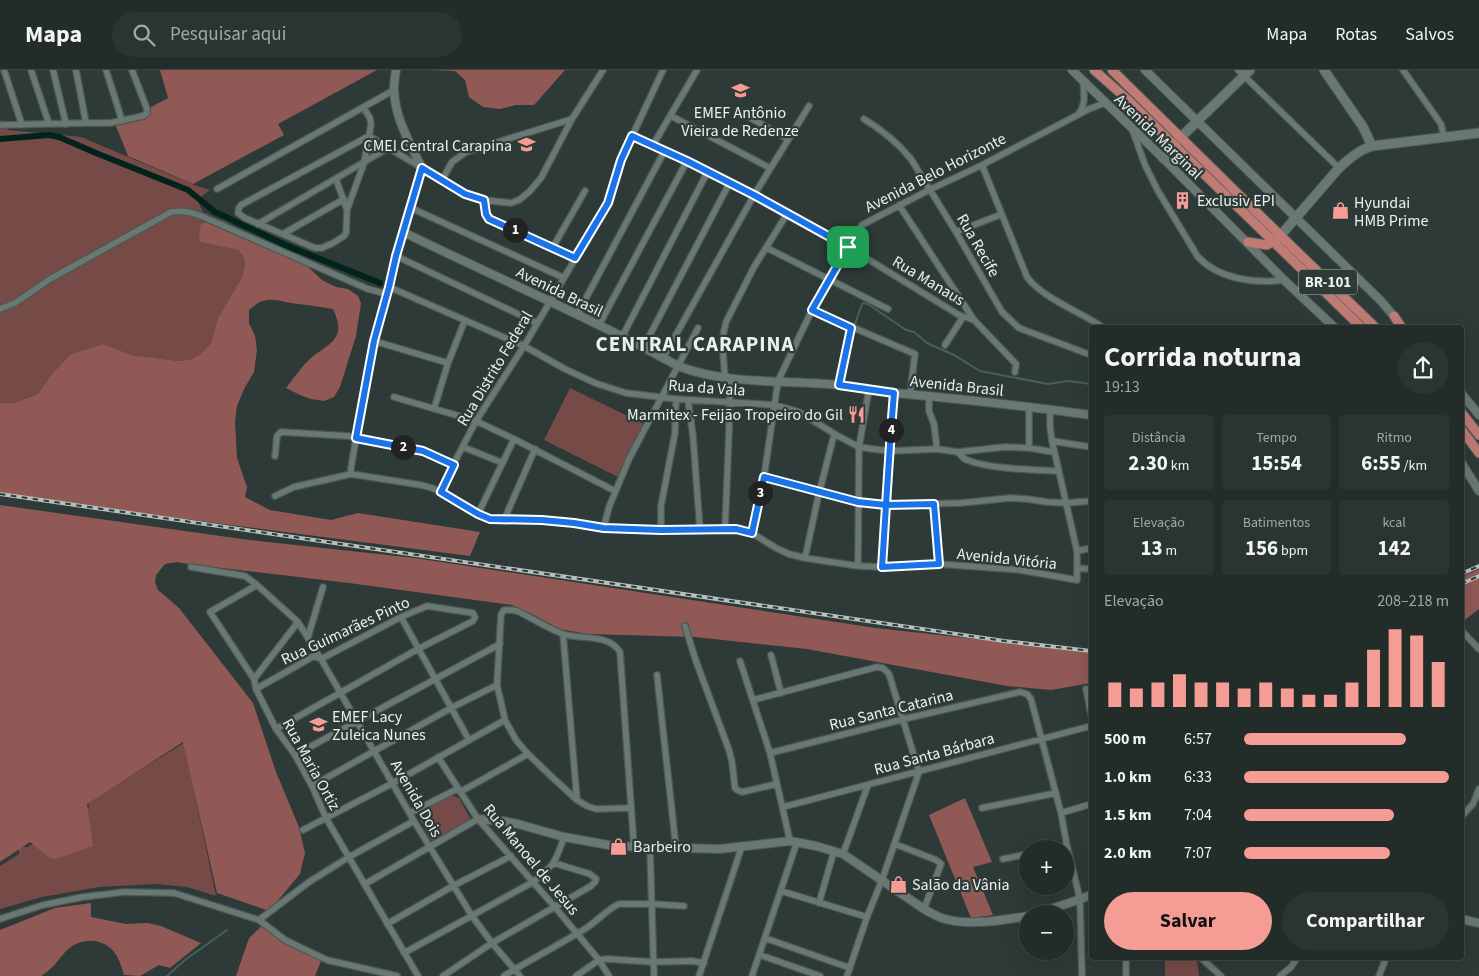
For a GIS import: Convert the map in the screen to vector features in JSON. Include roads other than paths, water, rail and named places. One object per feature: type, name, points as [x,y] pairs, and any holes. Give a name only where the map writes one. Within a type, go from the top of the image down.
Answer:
[{"type":"main road","name":"BR-101","points":[[1094,70],[1373,325]]},
{"type":"main road","name":"BR-101","points":[[1112,70],[1182,137],[1359,325]]},
{"type":"main road","points":[[1324,70],[1363,127],[1372,146]]},
{"type":"main road","points":[[1163,158],[1244,72]]},
{"type":"main road","points":[[1248,242],[1267,245],[1277,239],[1338,168],[1365,148],[1479,133]]},
{"type":"main road","points":[[1394,316],[1401,325]]},
{"type":"main road","points":[[1464,416],[1479,435]]},
{"type":"main road","points":[[1464,434],[1479,453]]},
{"type":"street","points":[[4,70],[22,125]]},
{"type":"street","points":[[30,70],[49,124]]},
{"type":"street","points":[[54,70],[66,124]]},
{"type":"street","points":[[76,70],[86,123]]},
{"type":"street","points":[[106,70],[122,121]]},
{"type":"street","points":[[0,125],[110,123],[142,116],[147,111],[132,70]]},
{"type":"street","points":[[275,496],[294,487],[352,474],[351,468],[374,341],[396,256],[422,168],[399,119],[394,90],[396,70]]},
{"type":"street","points":[[370,136],[465,194],[484,200],[511,203],[530,192],[541,178],[572,119],[603,70]]},
{"type":"street","name":"Rua Distrito Federal","points":[[441,492],[476,421],[538,323],[608,203],[621,160],[663,70]]},
{"type":"street","points":[[653,146],[697,70]]},
{"type":"street","name":"Avenida Marginal","points":[[1072,70],[1331,325]]},
{"type":"street","points":[[1145,70],[1381,301],[1394,316]]},
{"type":"street","points":[[1403,70],[1441,124],[1444,137]]},
{"type":"street","points":[[1244,72],[1338,168]]},
{"type":"street","points":[[1076,117],[1083,108],[1083,81]]},
{"type":"street","points":[[217,190],[394,90]]},
{"type":"street","name":"Avenida Belo Horizonte","points":[[752,533],[764,477],[778,381],[812,310],[862,225],[930,189],[1076,117],[1089,108],[1105,103]]},
{"type":"street","points":[[664,358],[754,195],[809,106]]},
{"type":"street","points":[[347,210],[364,163],[370,136],[370,118],[362,107]]},
{"type":"street","points":[[740,112],[788,139]]},
{"type":"street","points":[[671,116],[770,168]]},
{"type":"street","points":[[442,180],[452,162],[466,152],[572,119]]},
{"type":"street","name":"Rua Recife","points":[[864,119],[880,128],[903,149],[911,160],[956,232],[1002,312],[1019,328],[1089,354]]},
{"type":"street","points":[[1132,130],[1145,165],[1158,191],[1198,258],[1219,272],[1249,280],[1269,282],[1284,280]]},
{"type":"street","points":[[336,179],[347,210],[347,228],[344,236],[333,244],[322,248],[307,245],[258,224],[240,215],[238,210],[241,205],[370,136]]},
{"type":"street","name":"Rua Manaus","points":[[632,136],[730,182],[848,247],[963,317],[974,320]]},
{"type":"street","points":[[258,224],[388,148]]},
{"type":"street","points":[[577,315],[664,150]]},
{"type":"street","points":[[599,325],[687,161]]},
{"type":"street","points":[[982,165],[1027,277],[1032,285],[1100,325]]},
{"type":"street","points":[[622,338],[708,172]]},
{"type":"street","points":[[643,348],[730,182]]},
{"type":"street","points":[[552,248],[585,191]]},
{"type":"street","points":[[283,234],[344,199]]},
{"type":"street","points":[[484,200],[486,214],[489,219],[575,258]]},
{"type":"street","points":[[899,205],[974,320],[1016,364],[1014,372]]},
{"type":"street","points":[[411,208],[564,278]]},
{"type":"street","points":[[0,309],[15,303],[56,276],[155,221],[172,212],[180,211],[187,211],[201,216],[368,289],[387,294]]},
{"type":"street","points":[[725,529],[729,403],[728,378],[722,340],[723,331],[754,267],[786,214]]},
{"type":"street","points":[[956,232],[1002,214]]},
{"type":"street","name":"Avenida Brasil","points":[[404,232],[550,301],[688,370],[728,378],[839,385],[1089,415]]},
{"type":"street","points":[[766,248],[888,309]]},
{"type":"street","points":[[396,256],[538,323]]},
{"type":"street","name":"Rua da Vala","points":[[389,287],[524,346],[595,383],[626,393],[661,398],[775,405],[799,412],[834,435],[859,447],[889,451],[937,449],[958,452]]},
{"type":"street","points":[[812,310],[915,354],[910,394]]},
{"type":"street","points":[[945,345],[963,317]]},
{"type":"street","points":[[434,408],[448,363],[465,320]]},
{"type":"street","points":[[604,528],[615,490],[629,459],[698,328]]},
{"type":"street","points":[[839,385],[851,328]]},
{"type":"street","points":[[374,341],[448,363]]},
{"type":"street","points":[[858,566],[859,447],[869,389]]},
{"type":"street","points":[[882,567],[894,393]]},
{"type":"street","points":[[929,396],[929,412],[934,424],[937,449]]},
{"type":"street","points":[[394,397],[476,421],[615,490]]},
{"type":"street","points":[[1464,397],[1479,416]]},
{"type":"street","points":[[661,530],[661,506],[676,433],[676,399]]},
{"type":"street","points":[[688,400],[693,436],[700,530]]},
{"type":"street","points":[[1029,407],[1029,448]]},
{"type":"street","points":[[1050,409],[1050,427],[1054,452],[1077,551]]},
{"type":"street","points":[[275,456],[277,436],[281,432],[338,435],[356,438],[423,451],[454,465]]},
{"type":"street","points":[[805,558],[834,435]]},
{"type":"street","points":[[478,514],[514,439]]},
{"type":"street","points":[[1052,441],[1089,447]]},
{"type":"street","points":[[463,447],[503,464]]},
{"type":"street","points":[[958,452],[1005,447],[1054,452]]},
{"type":"street","points":[[504,520],[535,449]]},
{"type":"street","points":[[958,452],[965,460],[984,464],[1026,469],[1058,470]]},
{"type":"street","points":[[1464,467],[1479,491]]},
{"type":"street","name":"Avenida Vitória","points":[[352,474],[421,485],[441,492],[484,517],[504,520],[542,520],[604,528],[743,530],[752,533],[788,554],[858,566],[882,567],[939,564],[1020,570],[1077,580],[1077,551],[1089,548]]},
{"type":"street","points":[[764,477],[858,502],[886,505],[934,504],[1010,498],[1027,498],[1066,503],[1089,501]]},
{"type":"street","points":[[934,504],[939,564]]},
{"type":"street","name":"Avenida Dois","points":[[190,567],[245,576],[298,622],[453,886],[492,943],[520,976]]},
{"type":"street","points":[[1077,568],[1089,569]]},
{"type":"street","name":"Rua Maria Ortiz","points":[[257,585],[210,612],[254,679],[256,689],[276,729],[312,786],[326,818],[418,976]]},
{"type":"street","points":[[308,637],[323,587]]},
{"type":"street","name":"Rua Guimarães Pinto","points":[[256,689],[314,656],[321,659],[401,617],[427,606],[472,613],[475,617],[474,621],[418,649]]},
{"type":"street","points":[[631,808],[596,809],[587,806],[577,800],[528,754],[516,740],[505,720],[497,685],[501,615],[504,610],[512,610],[564,634],[608,642],[616,646],[620,652],[634,847]]},
{"type":"street","points":[[401,617],[469,740]]},
{"type":"street","points":[[254,679],[298,622]]},
{"type":"street","points":[[685,626],[729,750],[735,788],[742,792],[777,784]]},
{"type":"street","points":[[1464,633],[1479,650]]},
{"type":"street","points":[[564,634],[577,800]]},
{"type":"street","points":[[294,755],[500,644]]},
{"type":"street","points":[[276,729],[418,649]]},
{"type":"street","points":[[771,655],[781,693]]},
{"type":"street","points":[[740,661],[770,753],[793,841],[781,891],[752,976]]},
{"type":"street","points":[[753,700],[877,667],[882,668],[889,674],[919,772],[848,976]]},
{"type":"street","points":[[657,675],[676,848]]},
{"type":"street","points":[[312,786],[451,708],[497,685]]},
{"type":"street","points":[[1086,689],[1089,704]]},
{"type":"street","name":"Rua Santa Catarina","points":[[770,753],[1020,692],[1027,694],[1031,698],[1041,739]]},
{"type":"street","points":[[303,830],[393,783],[505,720]]},
{"type":"street","name":"Rua Santa Bárbara","points":[[783,807],[1089,727]]},
{"type":"street","points":[[1041,739],[1061,813],[1066,840]]},
{"type":"street","points":[[410,813],[528,754]]},
{"type":"street","name":"Rua Manoel de Jesus","points":[[438,757],[478,819],[554,906],[599,960],[609,976]]},
{"type":"street","points":[[843,854],[868,785]]},
{"type":"street","points":[[1464,814],[1473,804],[1479,789]]},
{"type":"street","points":[[982,808],[1056,793]]},
{"type":"street","points":[[1061,813],[1089,805]]},
{"type":"street","points":[[365,884],[478,819],[518,824],[564,837],[600,844],[634,847],[719,849],[793,841],[834,850],[843,854],[924,909],[946,920],[990,921],[1019,917]]},
{"type":"street","points":[[259,920],[309,882],[349,857],[414,821]]},
{"type":"street","points":[[404,953],[533,882],[554,863],[564,837]]},
{"type":"street","points":[[895,844],[936,860],[940,864],[924,909]]},
{"type":"street","points":[[699,976],[742,846]]},
{"type":"street","points":[[650,848],[654,976]]},
{"type":"street","points":[[819,902],[834,850]]},
{"type":"street","points":[[387,924],[453,886],[511,856]]},
{"type":"street","points":[[1003,860],[1019,856]]},
{"type":"street","points":[[443,976],[492,943],[595,882],[596,879],[590,874],[554,863]]},
{"type":"street","points":[[1074,875],[1080,899],[1082,976]]},
{"type":"street","points":[[781,891],[867,918]]},
{"type":"street","points":[[0,919],[43,905],[83,896],[124,892],[174,893],[259,920],[285,940],[327,960],[397,976]]},
{"type":"street","points":[[1062,905],[1089,896]]},
{"type":"street","points":[[504,976],[577,934],[619,904],[684,906]]},
{"type":"street","points":[[1464,919],[1479,923]]},
{"type":"street","points":[[765,938],[850,968]]},
{"type":"street","points":[[760,955],[820,976]]},
{"type":"street","points":[[576,976],[599,960],[618,959],[653,962],[683,960],[704,963]]},
{"type":"street","points":[[1126,960],[1126,976]]},
{"type":"street","points":[[1203,960],[1221,976]]},
{"type":"street","points":[[1280,976],[1291,967],[1296,960]]},
{"type":"street","points":[[1378,976],[1385,960]]},
{"type":"waterway","points":[[0,139],[49,135],[59,137],[188,190],[215,212],[285,245],[380,283]]},
{"type":"waterway","points":[[854,327],[864,303],[906,330],[914,332],[927,343],[954,355],[980,371],[1048,384],[1068,381],[1089,384]]},
{"type":"waterway","points":[[845,376],[846,363]]},
{"type":"waterway","points":[[167,976],[185,960],[227,930]]},
{"type":"railway","points":[[0,494],[1004,641],[1089,651]]},
{"type":"railway","points":[[1464,573],[1479,566]]},
{"type":"railway","points":[[1464,583],[1479,576]]},
{"type":"place","name":"EMEF Antônio Vieira de Redenze","points":[[740,90]]},
{"type":"place","name":"CMEI Central Carapina","points":[[526,145]]},
{"type":"place","name":"Exclusiv EPI","points":[[1183,200]]},
{"type":"place","name":"Hyundai HMB Prime","points":[[1340,211]]},
{"type":"place","name":"Marmitex - Feijão Tropeiro do Gil","points":[[857,414]]},
{"type":"place","name":"EMEF Lacy Zuleica Nunes","points":[[318,725]]},
{"type":"place","name":"Barbeiro","points":[[619,846]]},
{"type":"place","name":"Salão da Vânia","points":[[898,884]]},
{"type":"district","name":"CENTRAL CARAPINA","points":[[695,344]]}]
